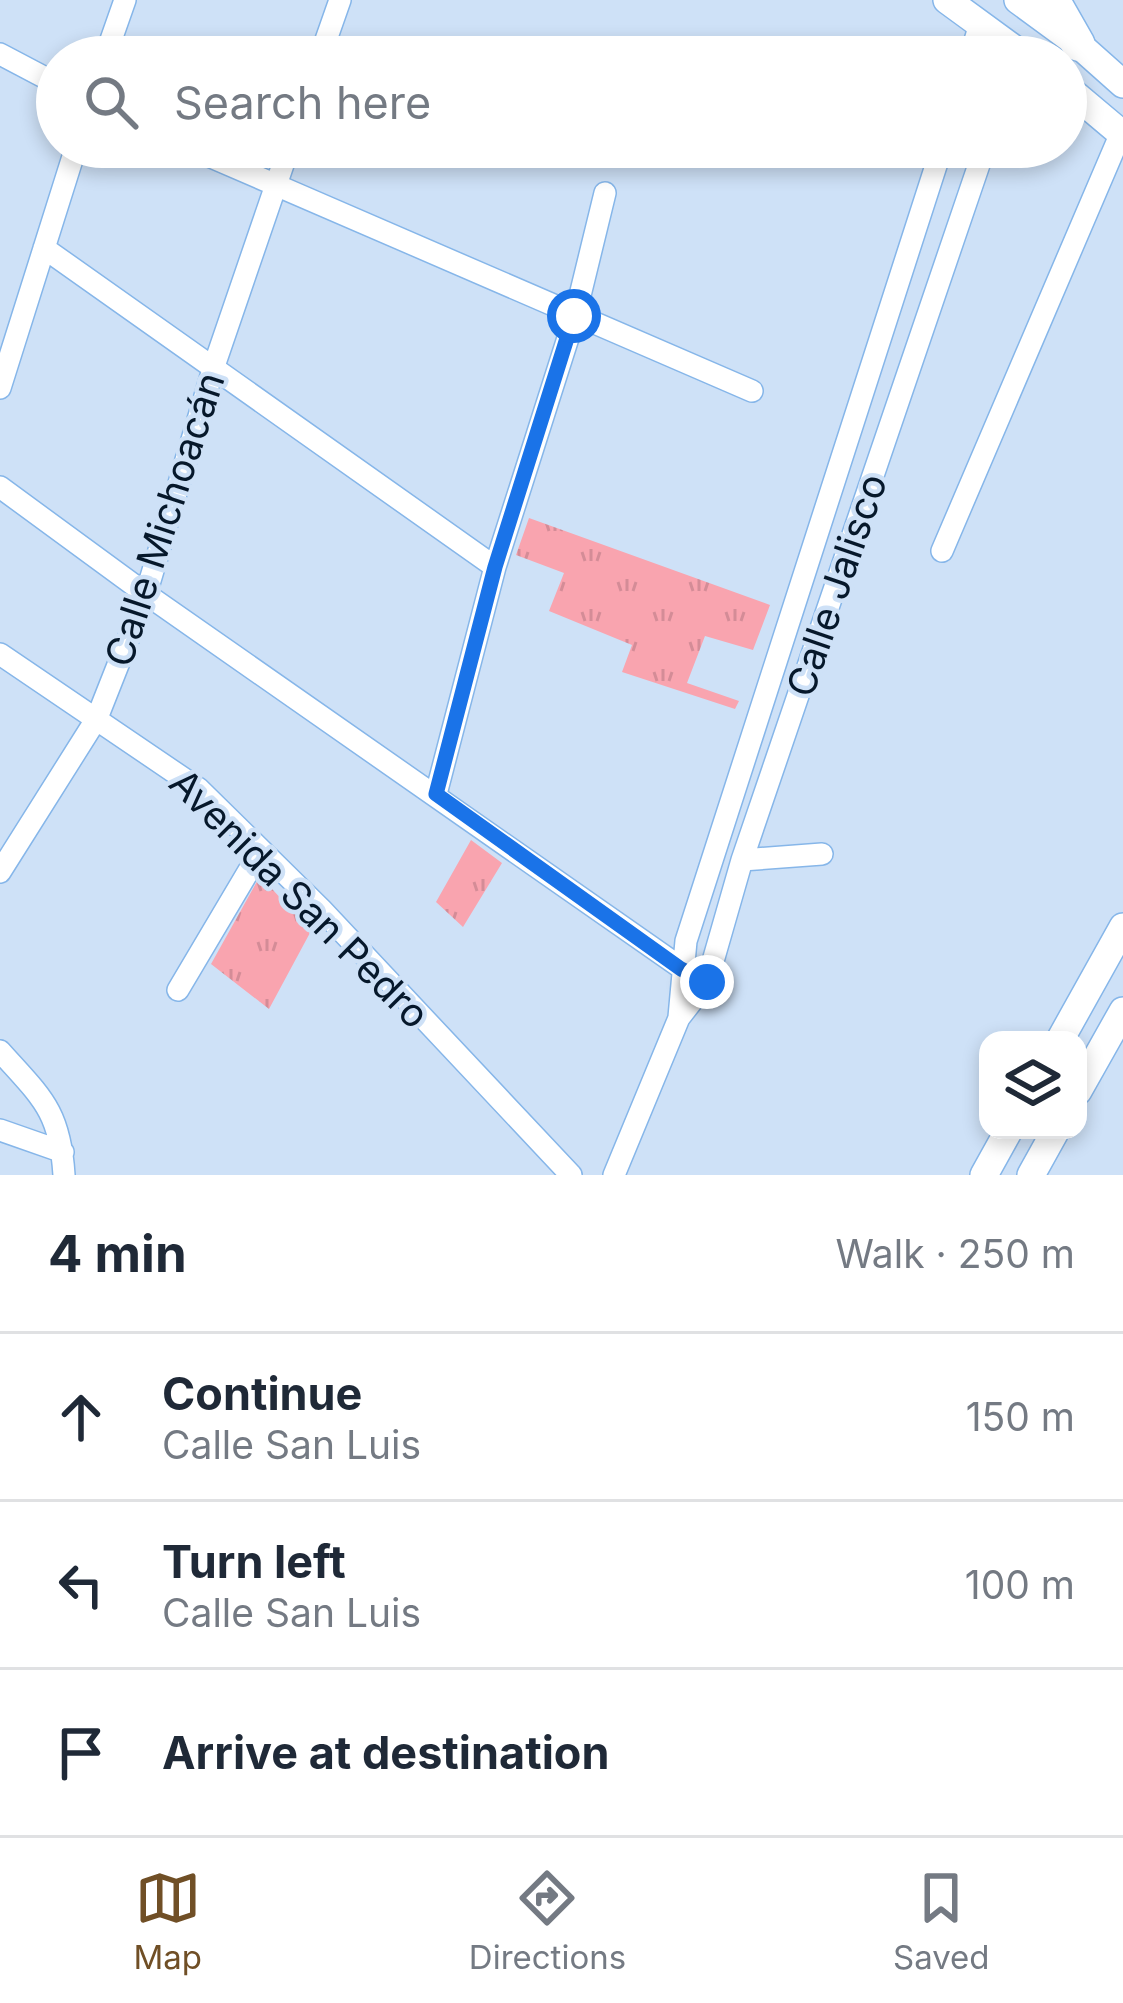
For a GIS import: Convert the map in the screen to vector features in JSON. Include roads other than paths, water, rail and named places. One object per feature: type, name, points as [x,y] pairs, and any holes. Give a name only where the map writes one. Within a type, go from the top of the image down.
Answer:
[{"type":"highway","points":[[1054,0],[1074,36]]},
{"type":"main road","points":[[947,0],[995,36]]},
{"type":"main road","points":[[1018,0],[1067,36]]},
{"type":"main road","points":[[1087,50],[1119,70]]},
{"type":"main road","points":[[1087,105],[1122,134]]},
{"type":"main road","points":[[1065,1031],[1123,927]]},
{"type":"main road","points":[[1087,1075],[1123,1011]]},
{"type":"main road","points":[[984,1175],[1005,1139]]},
{"type":"main road","points":[[1031,1175],[1051,1139]]},
{"type":"street","points":[[112,36],[124,0]]},
{"type":"street","points":[[327,36],[340,0]]},
{"type":"street","points":[[976,36],[980,24]]},
{"type":"street","points":[[0,54],[36,73]]},
{"type":"street","points":[[942,551],[1122,134]]},
{"type":"street","points":[[0,388],[69,168]]},
{"type":"street","points":[[233,168],[752,392]]},
{"type":"street","name":"Calle Michoacán","points":[[0,872],[97,718],[146,594],[214,366],[281,168]]},
{"type":"street","name":"Calle Jalisco","points":[[679,1018],[686,941],[935,168]]},
{"type":"street","points":[[964,168],[976,175]]},
{"type":"street","name":"Calle Jalisco","points":[[614,1175],[679,1018],[707,982],[742,860],[978,168]]},
{"type":"street","points":[[436,794],[495,567],[574,316],[605,193]]},
{"type":"street","points":[[44,248],[495,567]]},
{"type":"street","points":[[0,487],[681,969],[707,982]]},
{"type":"street","name":"Avenida San Pedro","points":[[0,654],[199,789],[571,1175]]},
{"type":"street","points":[[178,990],[261,850]]},
{"type":"street","points":[[742,860],[822,854]]},
{"type":"street","points":[[0,1052],[48,1103],[63,1164]]},
{"type":"street","points":[[0,1130],[63,1164]]}]
